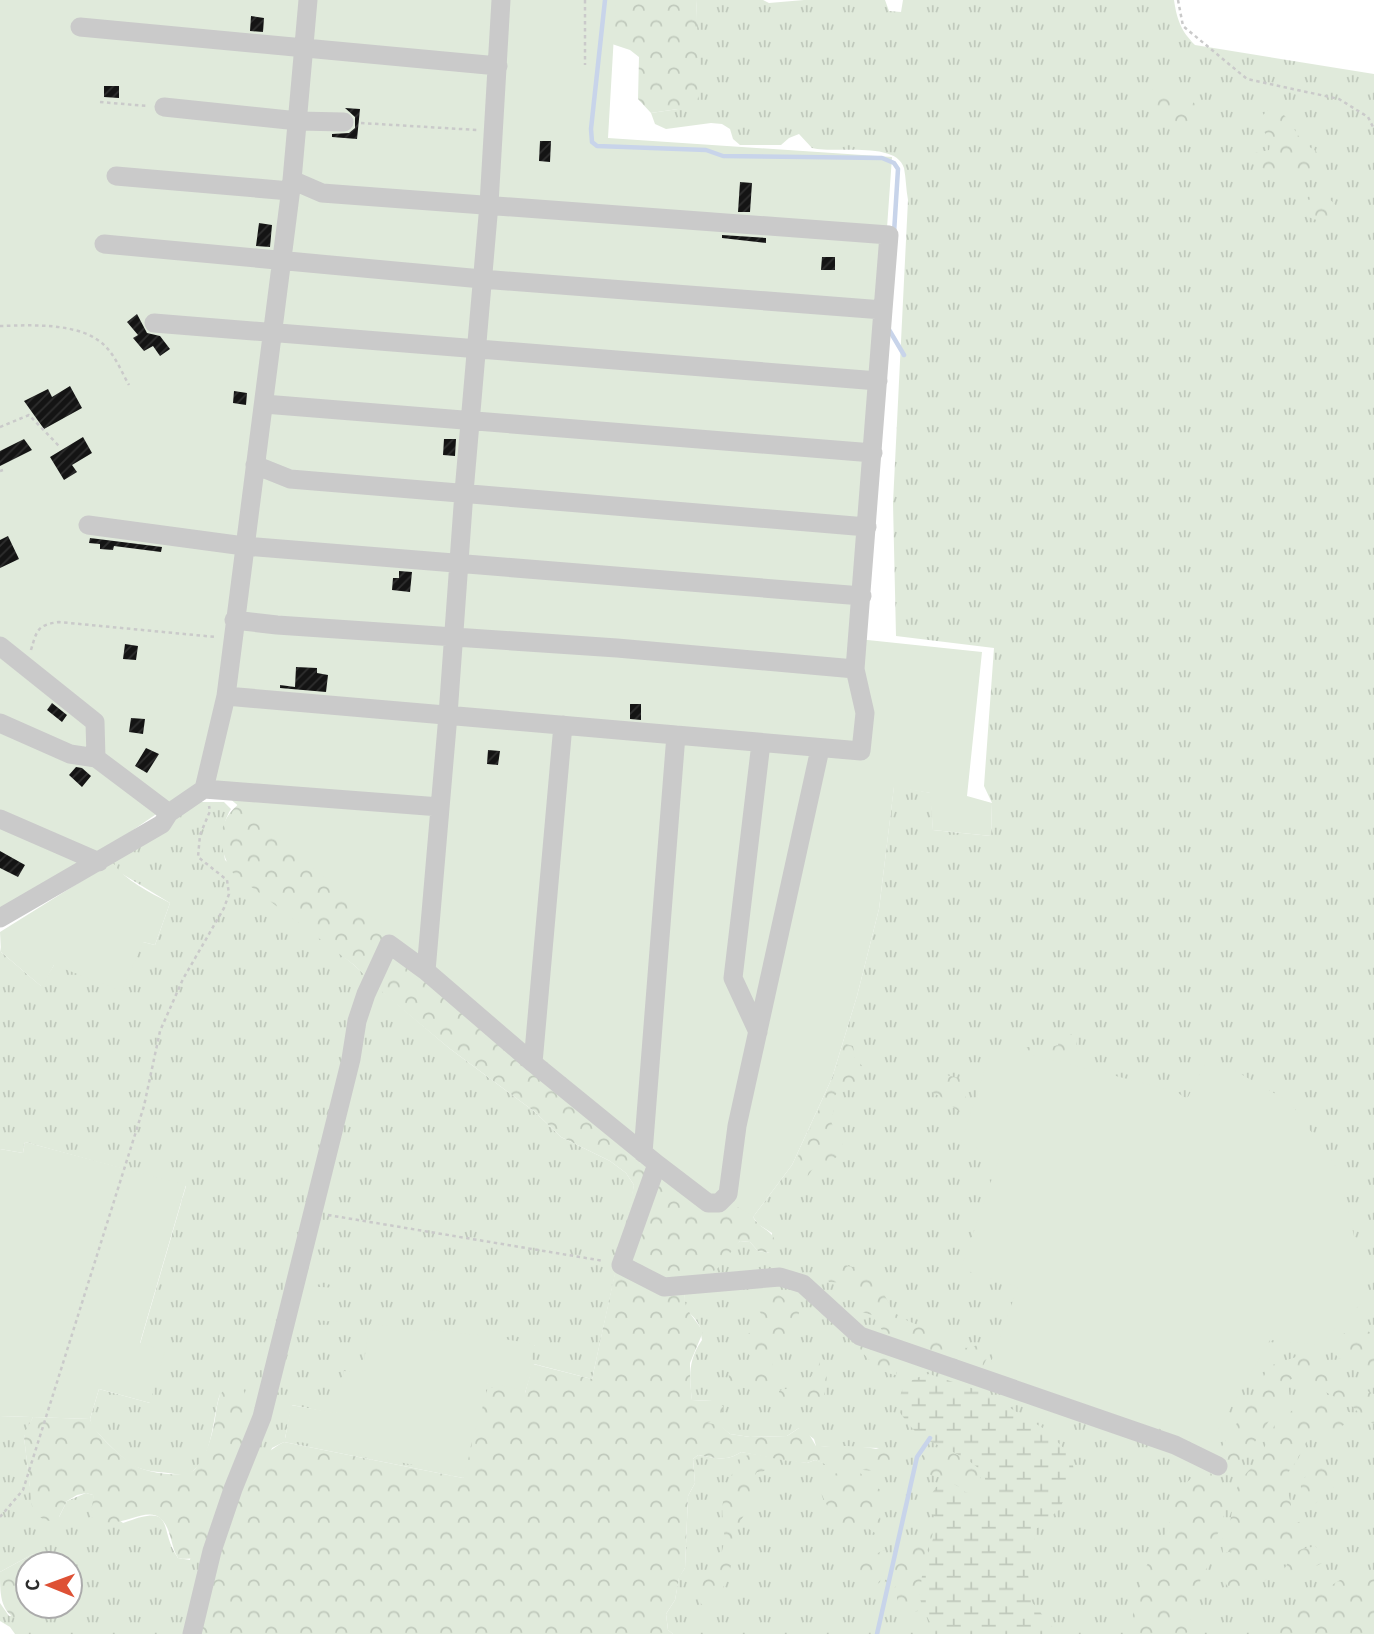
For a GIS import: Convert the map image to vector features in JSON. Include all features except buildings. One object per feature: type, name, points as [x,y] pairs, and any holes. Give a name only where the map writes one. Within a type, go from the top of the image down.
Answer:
[{"type":"lane","points":[[204,789],[226,696],[291,186],[308,0]]},
{"type":"lane","points":[[426,971],[495,131],[502,0]]},
{"type":"lane","points":[[80,27],[498,66]]},
{"type":"lane","points":[[164,107],[298,121],[344,122]]},
{"type":"lane","points":[[116,176],[291,186],[322,193],[889,235],[855,668],[865,713],[861,751],[226,696]]},
{"type":"lane","points":[[104,244],[482,279],[883,310]]},
{"type":"lane","points":[[154,323],[878,381]]},
{"type":"lane","points":[[264,404],[873,453]]},
{"type":"lane","points":[[255,466],[290,479],[867,527]]},
{"type":"lane","points":[[88,525],[244,546],[862,596]]},
{"type":"lane","points":[[233,629],[277,625],[855,668]]},
{"type":"lane","points":[[0,646],[94,722],[96,758]]},
{"type":"lane","points":[[0,723],[70,754],[96,758],[169,813]]},
{"type":"lane","points":[[533,1063],[563,725]]},
{"type":"lane","points":[[676,735],[650,1158],[621,1265],[664,1287],[780,1278],[803,1284],[860,1336],[1175,1445],[1217,1466]]},
{"type":"lane","points":[[758,1032],[733,978],[761,743]]},
{"type":"lane","points":[[192,1634],[212,1551],[262,1417],[351,1059],[357,1021],[389,944],[426,971],[650,1158],[708,1203],[719,1203],[728,1194],[737,1126],[820,749]]},
{"type":"lane","points":[[0,918],[162,824],[169,813],[204,789],[440,807]]},
{"type":"lane","points":[[0,819],[99,862]]},
{"type":"path","points":[[585,0],[585,65]]},
{"type":"path","points":[[1178,0],[1183,26],[1247,79],[1339,99],[1368,117],[1374,129]]},
{"type":"path","points":[[100,102],[164,107]]},
{"type":"path","points":[[344,122],[495,131]]},
{"type":"path","points":[[0,326],[38,325],[90,334],[107,347],[129,385]]},
{"type":"path","points":[[0,427],[29,415],[59,446]]},
{"type":"path","points":[[26,667],[36,632],[46,624],[59,622],[233,629]]},
{"type":"path","points":[[0,1517],[23,1490],[144,1106],[160,1031],[183,979],[224,908],[229,894],[227,880],[198,857],[200,835],[210,811],[204,789]]},
{"type":"path","points":[[314,1213],[621,1265]]},
{"type":"green space","points":[[0,0],[616,0],[608,138],[892,157],[858,639],[982,652],[967,796],[992,803],[991,836],[933,830],[930,793],[894,787],[879,909],[857,996],[832,1078],[792,1165],[753,1217],[662,1158],[229,798],[181,797],[110,846],[0,909]]},
{"type":"green space","points":[[604,0],[697,0],[700,78],[697,103],[651,113],[638,99],[639,57],[630,50],[603,41]]},
{"type":"green space","points":[[697,0],[763,0],[769,3],[885,0],[889,11],[901,12],[903,0],[1174,0],[1180,25],[1195,45],[1374,74],[1374,1634],[673,1634],[668,1630],[666,1614],[675,1600],[679,1577],[685,1568],[688,1496],[695,1483],[693,1459],[698,1455],[725,1458],[741,1452],[807,1463],[815,1460],[827,1464],[879,1448],[816,1446],[814,1439],[799,1428],[787,1436],[750,1437],[730,1434],[720,1426],[708,1424],[712,1401],[692,1400],[691,1369],[694,1355],[702,1340],[700,1327],[686,1307],[684,1297],[686,1289],[740,1241],[750,1242],[758,1251],[770,1253],[772,1233],[759,1225],[753,1217],[792,1165],[832,1078],[857,996],[879,909],[894,786],[931,793],[933,830],[991,836],[992,803],[984,786],[994,648],[896,636],[893,503],[908,200],[904,168],[899,160],[877,151],[812,148],[799,134],[781,145],[740,145],[733,139],[730,129],[722,124],[666,129],[655,124],[651,113],[678,109],[696,28]]},
{"type":"green space","points":[[1154,89],[1174,92],[1193,102],[1201,112],[1198,121],[1181,124],[1157,114],[1149,100],[1150,91]]},
{"type":"green space","points":[[1268,110],[1275,110],[1285,116],[1303,141],[1319,154],[1320,162],[1309,176],[1302,177],[1293,171],[1266,170],[1253,158],[1255,153],[1269,150],[1262,116]]},
{"type":"green space","points":[[1316,194],[1327,197],[1334,204],[1339,210],[1337,219],[1316,220],[1303,212],[1301,207],[1308,197]]},
{"type":"green space","points":[[244,800],[762,1202],[753,1217],[774,1238],[776,1248],[770,1253],[758,1251],[750,1242],[740,1241],[717,1269],[686,1289],[685,1302],[703,1332],[690,1363],[692,1400],[712,1401],[723,1406],[721,1417],[708,1423],[720,1425],[730,1434],[750,1437],[787,1436],[799,1428],[806,1429],[816,1446],[873,1448],[884,1451],[898,1462],[893,1469],[874,1471],[832,1467],[815,1460],[807,1463],[788,1461],[741,1452],[725,1458],[698,1455],[693,1459],[695,1483],[688,1496],[685,1568],[679,1578],[675,1600],[666,1614],[668,1630],[673,1634],[198,1634],[225,1527],[236,1500],[249,1476],[265,1456],[284,1442],[463,1478],[488,1387],[525,1393],[533,1364],[592,1379],[634,1185],[626,1173],[610,1161],[561,1137],[535,1112],[449,1048],[354,965],[233,873],[224,853],[222,834],[228,816]]},
{"type":"green space","points":[[196,802],[224,802],[231,809],[223,833],[225,860],[354,965],[449,1048],[535,1112],[561,1137],[610,1161],[626,1173],[634,1185],[592,1379],[534,1364],[525,1393],[463,1478],[284,1442],[272,1448],[198,1634],[15,1634],[0,1621],[0,1603],[9,1616],[14,1616],[14,1620],[84,1620],[84,1550],[14,1550],[14,1564],[0,1572],[0,1416],[33,1417],[24,1437],[30,1487],[59,1517],[67,1501],[86,1493],[93,1495],[94,1501],[123,1523],[152,1515],[159,1517],[178,1558],[190,1560],[220,1394],[205,1454],[201,1463],[188,1474],[156,1472],[136,1467],[96,1431],[90,1419],[99,1389],[150,1403],[140,1344],[186,1186],[25,1142],[23,1153],[0,1149],[0,947],[1,952],[41,986],[54,965],[143,942],[155,945],[170,903],[119,872],[112,862]],"holes":[[[535,1345],[488,1383],[285,1438],[292,1405],[336,1414],[362,1374]]]},
{"type":"green space","points":[[112,862],[131,880],[170,903],[155,945],[143,942],[122,991],[54,965],[42,987],[1,952],[0,932]]},
{"type":"green space","points":[[1060,1036],[1077,1036],[1076,1053],[1064,1067],[1021,1056],[1023,1048],[1058,1045]]},
{"type":"green space","points":[[843,1045],[853,1046],[855,1058],[865,1069],[864,1077],[833,1098],[831,1121],[841,1138],[841,1152],[834,1159],[814,1168],[807,1177],[803,1177],[797,1172],[795,1163],[833,1078]]},
{"type":"green space","points":[[993,1045],[1175,1091],[1187,1099],[1209,1056],[1290,1102],[1339,1171],[1368,1297],[1318,1345],[1270,1340],[1208,1447],[987,1373],[1018,1287],[961,1269],[1000,1155],[961,1143]]},
{"type":"green space","points":[[946,1075],[959,1078],[969,1087],[967,1090],[962,1089],[969,1105],[965,1114],[926,1088],[927,1084]]},
{"type":"green space","points":[[25,1142],[186,1185],[140,1343],[165,1351],[150,1403],[99,1389],[90,1419],[0,1416],[0,1149],[23,1153]]},
{"type":"green space","points":[[832,1262],[861,1269],[882,1290],[893,1312],[908,1321],[966,1348],[983,1344],[988,1356],[982,1368],[915,1351],[910,1339],[901,1338],[890,1342],[872,1315],[862,1312],[856,1297],[846,1292],[850,1283],[829,1282],[823,1269]]},
{"type":"green space","points":[[300,1286],[340,1288],[337,1322],[294,1318]]},
{"type":"green space","points":[[759,1290],[777,1294],[784,1299],[788,1307],[799,1311],[794,1331],[775,1346],[771,1376],[773,1389],[767,1394],[733,1385],[729,1377],[730,1368],[751,1367],[751,1357],[740,1342],[741,1338],[764,1322],[756,1303]]},
{"type":"green space","points":[[370,1324],[535,1344],[523,1390],[488,1383],[463,1475],[285,1439],[291,1405],[336,1413],[344,1371],[362,1373]]},
{"type":"green space","points":[[1357,1329],[1374,1333],[1374,1378],[1364,1363],[1338,1358],[1332,1348],[1341,1335]]},
{"type":"green space","points":[[856,1342],[897,1356],[899,1360],[896,1375],[872,1363]]},
{"type":"green space","points":[[1296,1357],[1307,1358],[1343,1381],[1374,1394],[1374,1424],[1353,1407],[1300,1378],[1293,1378],[1288,1381],[1290,1400],[1275,1412],[1250,1449],[1229,1472],[1220,1472],[1217,1460],[1219,1451],[1253,1398],[1269,1366]]},
{"type":"green space","points":[[821,1358],[826,1361],[827,1371],[820,1407],[779,1394],[779,1391],[785,1389],[803,1386],[817,1369]]},
{"type":"green space","points":[[929,1374],[986,1393],[1046,1430],[1072,1457],[1074,1473],[1060,1509],[1036,1529],[1028,1574],[1031,1601],[1058,1634],[935,1634],[920,1598],[923,1568],[935,1530],[935,1517],[928,1511],[928,1500],[936,1487],[948,1486],[978,1495],[985,1485],[984,1476],[978,1468],[923,1438],[897,1409],[900,1395],[906,1385]]},
{"type":"green space","points":[[232,1382],[242,1386],[249,1405],[244,1440],[210,1543],[197,1556],[189,1559],[178,1558],[167,1527],[154,1515],[110,1522],[91,1517],[93,1495],[86,1493],[67,1501],[54,1521],[44,1519],[34,1510],[24,1437],[33,1417],[90,1419],[102,1438],[115,1451],[139,1468],[183,1474],[195,1469],[204,1455],[212,1434],[219,1397]]},
{"type":"green space","points":[[1308,1398],[1332,1402],[1353,1415],[1353,1418],[1334,1432],[1317,1432],[1309,1436],[1298,1459],[1285,1477],[1291,1505],[1283,1513],[1282,1519],[1288,1525],[1303,1521],[1306,1525],[1304,1531],[1290,1554],[1272,1575],[1262,1582],[1246,1587],[1231,1602],[1228,1600],[1228,1587],[1224,1581],[1236,1553],[1223,1553],[1222,1540],[1230,1523],[1235,1492],[1242,1478],[1259,1459],[1275,1424]]},
{"type":"green space","points":[[930,1448],[958,1455],[974,1466],[982,1482],[981,1491],[969,1492],[942,1478],[923,1473],[920,1459]]},
{"type":"green space","points":[[749,1455],[769,1462],[770,1467],[757,1472],[755,1476],[749,1504],[736,1531],[734,1553],[726,1581],[717,1598],[704,1607],[698,1600],[699,1590],[701,1582],[717,1561],[723,1547],[722,1508],[726,1489],[742,1457]]},
{"type":"green space","points":[[1329,1465],[1338,1468],[1332,1490],[1312,1508],[1308,1508],[1301,1490],[1302,1481],[1312,1472]]},
{"type":"green space","points":[[850,1470],[858,1471],[884,1492],[879,1508],[881,1525],[875,1533],[860,1523],[846,1526],[841,1523],[830,1511],[820,1490],[830,1475]]},
{"type":"green space","points":[[1201,1470],[1208,1471],[1220,1482],[1226,1505],[1222,1525],[1215,1539],[1212,1559],[1201,1578],[1188,1631],[1186,1634],[1133,1634],[1131,1625],[1144,1570],[1168,1529],[1179,1489]]},
{"type":"green space","points":[[931,1518],[934,1519],[933,1532],[922,1567],[918,1611],[913,1612],[897,1603],[897,1585],[886,1597],[883,1587],[895,1548],[920,1540]]},
{"type":"green space","points":[[1316,1547],[1329,1553],[1328,1560],[1306,1571],[1285,1574],[1284,1570],[1296,1552]]},
{"type":"green space","points":[[884,1550],[886,1553],[880,1582],[874,1587],[862,1586],[857,1582],[857,1568]]},
{"type":"green space","points":[[14,1564],[14,1618],[3,1604],[0,1572]]},
{"type":"green space","points":[[1374,1574],[1374,1634],[1268,1634],[1285,1615],[1340,1580]]},
{"type":"green space","points":[[17,1620],[34,1620],[26,1624]]},
{"type":"waterway","points":[[605,0],[591,129],[592,142],[597,146],[706,150],[723,156],[882,158],[894,163],[898,169],[894,233]]},
{"type":"waterway","points":[[888,328],[904,355]]},
{"type":"waterway","points":[[877,1634],[917,1457],[930,1438]]}]
